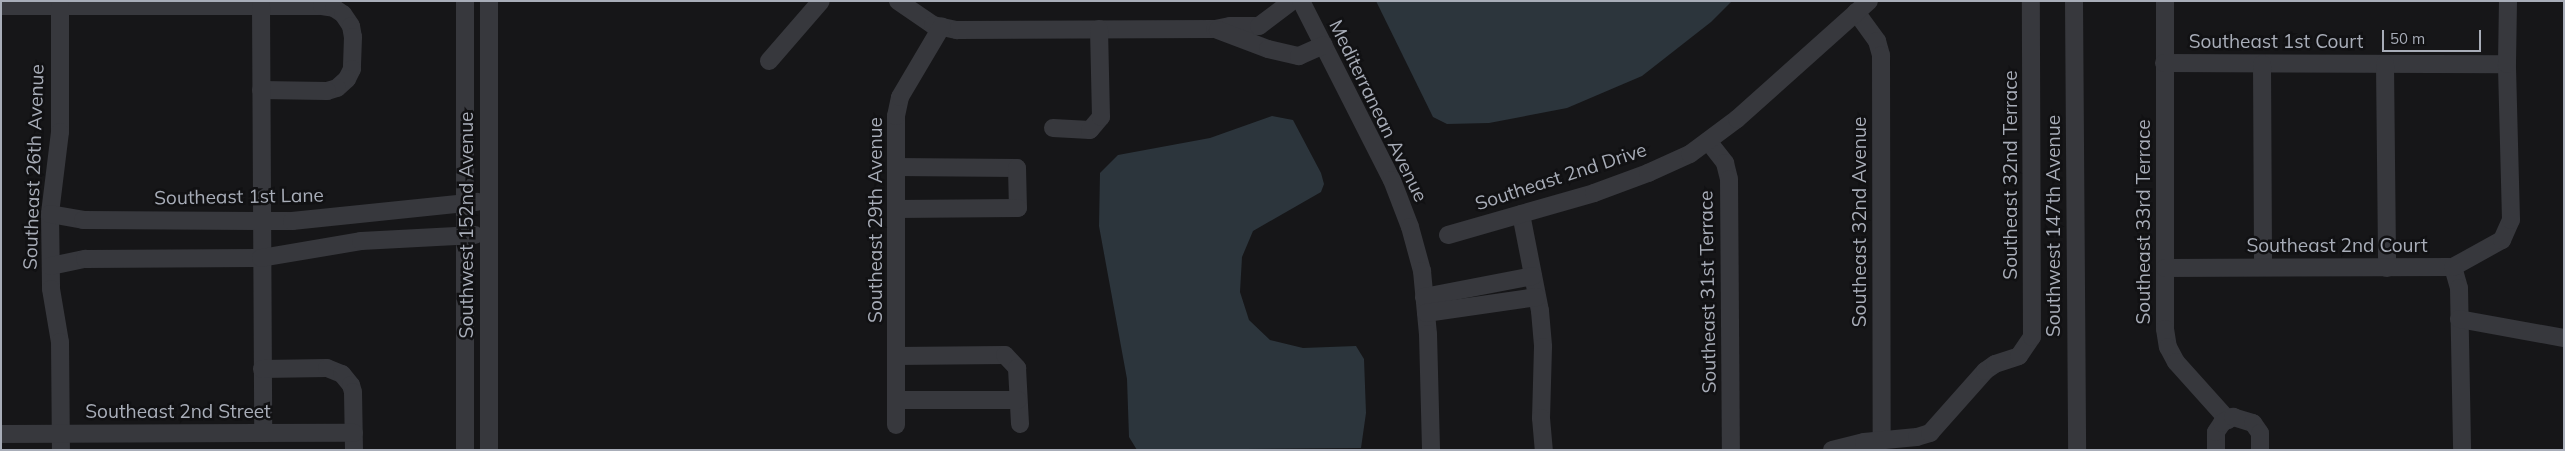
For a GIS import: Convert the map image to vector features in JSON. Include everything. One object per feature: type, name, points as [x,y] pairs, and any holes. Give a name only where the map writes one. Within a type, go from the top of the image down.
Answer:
[{"type":"street","name":"Southwest 152nd Avenue","points":[[465,1],[465,450]]},
{"type":"street","name":"Southwest 152nd Avenue","points":[[489,1],[489,450]]},
{"type":"street","points":[[769,61],[821,1]]},
{"type":"street","points":[[898,1],[933,24],[957,30],[1215,29],[1230,26],[1260,26],[1292,1]]},
{"type":"street","name":"Mediterranean Avenue","points":[[1301,1],[1392,180],[1410,227],[1422,272],[1431,450]]},
{"type":"street","name":"Southeast 32nd Terrace","points":[[1882,440],[1917,437],[1930,433],[1985,371],[1995,364],[2020,356],[2027,348],[2032,337],[2031,1]]},
{"type":"street","name":"Southwest 147th Avenue","points":[[2074,1],[2077,450]]},
{"type":"street","name":"Southeast 33rd Terrace","points":[[2165,1],[2165,330],[2168,347],[2176,362],[2228,420]]},
{"type":"street","points":[[2507,64],[2508,1]]},
{"type":"street","points":[[1,6],[328,6],[343,14],[351,26],[353,37],[352,69],[347,79],[337,88],[327,91],[261,90]]},
{"type":"street","name":"Southeast 26th Avenue","points":[[60,6],[60,132],[50,214],[51,289],[60,342],[61,441]]},
{"type":"street","points":[[261,6],[263,433]]},
{"type":"street","name":"Southeast 2nd Drive","points":[[1448,235],[1594,193],[1648,173],[1690,154],[1737,119],[1862,7]]},
{"type":"street","name":"Southeast 32nd Avenue","points":[[1862,7],[1881,55],[1882,440]]},
{"type":"street","name":"Southeast 29th Avenue","points":[[896,425],[896,116],[900,97],[942,26]]},
{"type":"street","points":[[1258,45],[1260,26]]},
{"type":"street","points":[[1053,128],[1090,130],[1101,117],[1100,29]]},
{"type":"street","points":[[1215,29],[1258,45],[1299,56],[1324,45]]},
{"type":"street","name":"Southeast 1st Court","points":[[2164,63],[2507,64]]},
{"type":"street","points":[[2262,64],[2263,267]]},
{"type":"street","points":[[2385,64],[2387,268]]},
{"type":"street","name":"Southeast 2nd Court","points":[[2165,268],[2453,267],[2502,240],[2511,220],[2507,64]]},
{"type":"street","name":"Southeast 31st Terrace","points":[[1708,140],[1725,163],[1728,179],[1731,450]]},
{"type":"street","points":[[896,167],[1017,168],[1018,208],[896,209]]},
{"type":"street","name":"Southeast 1st Lane","points":[[50,214],[83,220],[292,221],[466,202],[488,202]]},
{"type":"street","points":[[1521,214],[1537,297],[1543,347],[1541,418],[1544,450]]},
{"type":"street","points":[[309,219],[312,248]]},
{"type":"street","points":[[51,266],[84,259],[261,258],[361,241],[488,235]]},
{"type":"street","points":[[2453,267],[2460,288],[2462,450]]},
{"type":"street","points":[[1425,305],[1498,283],[1533,276]]},
{"type":"street","points":[[1498,283],[1501,302]]},
{"type":"street","points":[[1425,305],[1501,302],[1537,297]]},
{"type":"street","points":[[2459,319],[2564,338]]},
{"type":"street","points":[[896,356],[1005,355],[1016,368],[1020,424]]},
{"type":"street","points":[[262,369],[327,368],[342,374],[351,385],[353,392],[354,441]]},
{"type":"street","points":[[896,400],[1018,400]]},
{"type":"street","points":[[2216,450],[2216,432],[2232,417],[2253,423],[2260,433],[2260,450]]},
{"type":"street","name":"Southeast 2nd Street","points":[[1,434],[61,441],[263,433],[354,441]]},
{"type":"street","points":[[1832,450],[1882,440]]},
{"type":"shaded area","points":[[1376,1],[1732,1],[1711,22],[1642,76],[1567,108],[1489,123],[1447,124],[1433,117]]},
{"type":"shaded area","points":[[1272,116],[1293,120],[1321,173],[1324,184],[1321,192],[1253,231],[1242,257],[1240,292],[1249,320],[1270,340],[1303,348],[1356,346],[1364,359],[1366,413],[1361,448],[1137,450],[1129,437],[1127,379],[1099,226],[1100,173],[1118,155],[1210,138]]}]
